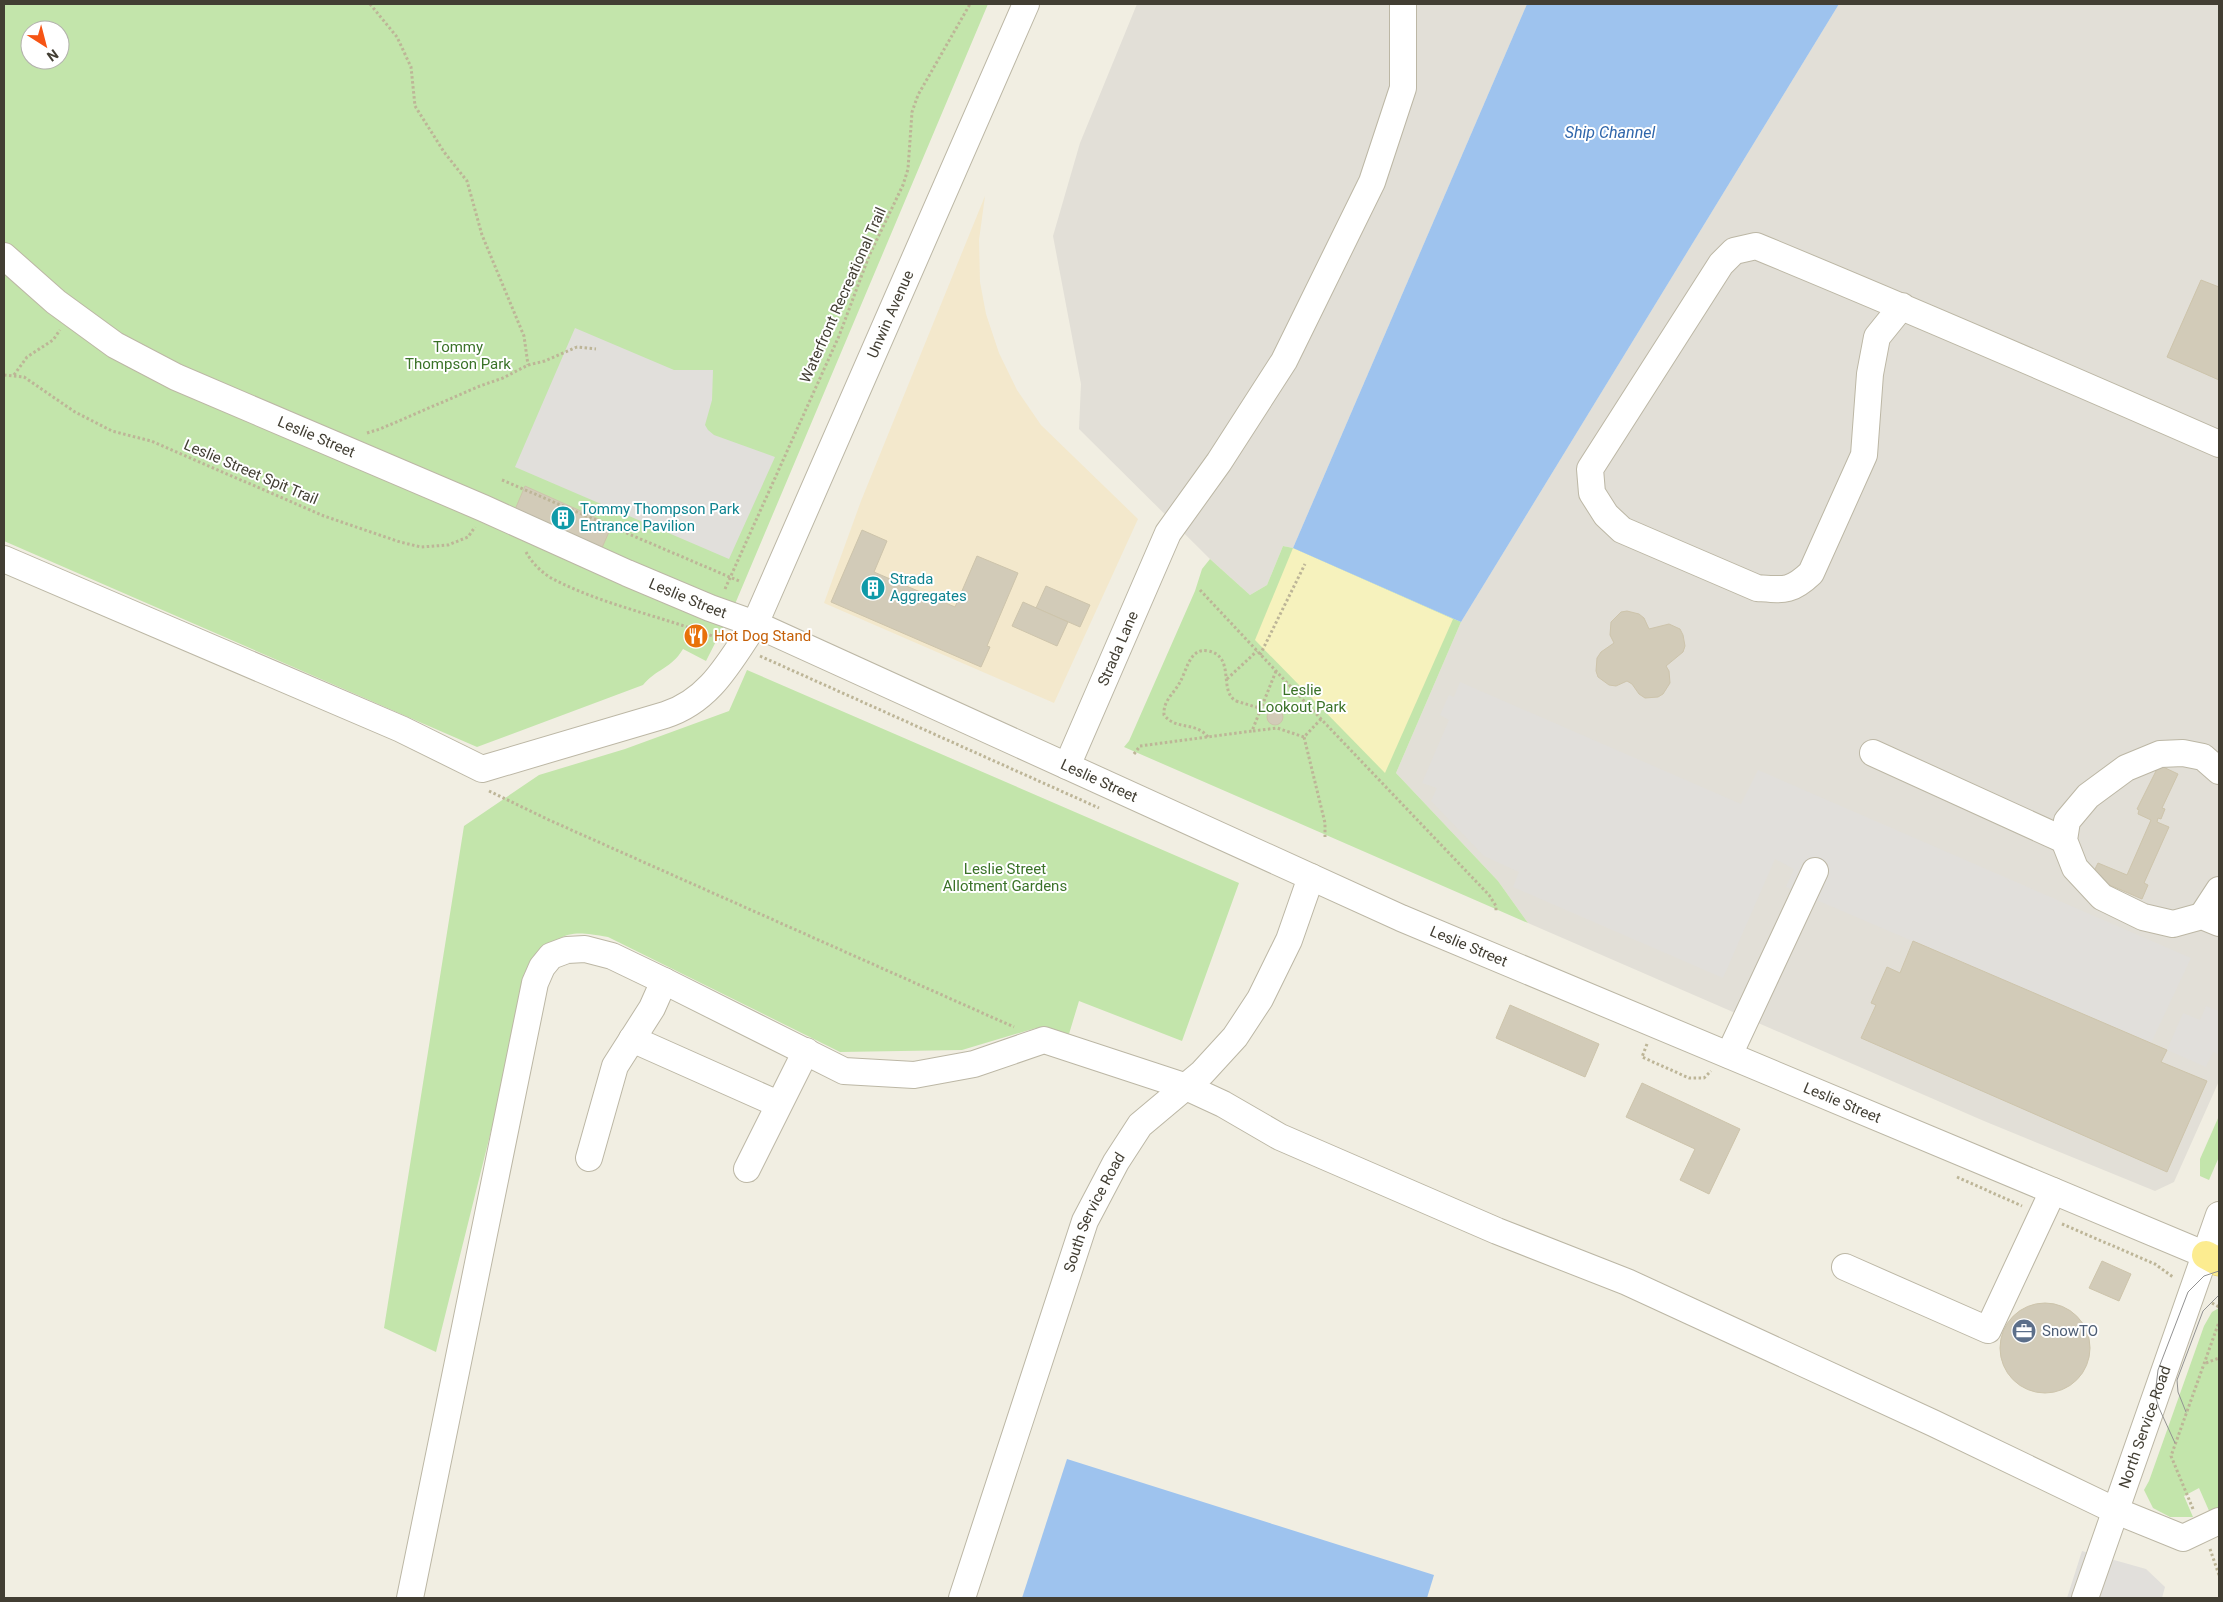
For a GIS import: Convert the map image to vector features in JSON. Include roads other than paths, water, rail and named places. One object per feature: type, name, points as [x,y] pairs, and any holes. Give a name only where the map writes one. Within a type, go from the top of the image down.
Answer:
[{"type":"street","name":"Unwin Avenue","points":[[4,559],[402,729],[482,769],[665,716],[689,706],[707,691],[756,624],[1026,4]]},
{"type":"street","name":"Strada Lane","points":[[1067,766],[1168,533],[1219,462],[1284,361],[1372,182],[1403,88],[1403,4]]},
{"type":"street","points":[[1902,306],[1877,337],[1870,374],[1864,455],[1811,573],[1798,586],[1781,590],[1757,588],[1622,530],[1606,515],[1592,494],[1590,469],[1721,264],[1734,251],[1756,246],[1902,306],[2219,444]]},
{"type":"street","name":"Leslie Street","points":[[4,256],[73,314],[115,345],[176,377],[710,608],[756,624],[1720,1063],[2053,1192],[2212,1258]]},
{"type":"street","points":[[1873,753],[2064,840]]},
{"type":"street","points":[[2219,770],[2203,757],[2183,753],[2160,754],[2126,768],[2088,796],[2067,822],[2064,840],[2075,868],[2102,898],[2143,917],[2173,924],[2211,919],[2219,890]]},
{"type":"street","points":[[1720,1063],[1815,871]]},
{"type":"street","name":"South Service Road","points":[[962,1598],[1085,1221],[1116,1162],[1140,1125],[1184,1086],[1202,1073],[1235,1037],[1260,999],[1289,940],[1311,877]]},
{"type":"street","points":[[410,1598],[537,975],[551,956],[579,948],[609,955],[844,1071],[914,1075],[974,1064],[1044,1040],[1184,1086],[1223,1104],[1280,1138],[1497,1231],[1627,1282],[1924,1419],[2114,1510],[2183,1538],[2210,1525]]},
{"type":"street","points":[[590,1158],[615,1066],[652,1008],[664,981]]},
{"type":"street","points":[[632,1039],[778,1104]]},
{"type":"street","points":[[747,1169],[806,1051]]},
{"type":"street","points":[[1845,1267],[1988,1330],[2053,1192]]},
{"type":"street","name":"North Service Road","points":[[2085,1598],[2187,1303],[2212,1258],[2219,1215]]},
{"type":"water","name":"Ship Channel","points":[[1527,4],[1839,4],[1461,622],[1293,548]]},
{"type":"water","points":[[1067,1459],[1434,1575],[1427,1598],[1022,1598]]},
{"type":"tram line","points":[[2175,1443],[2155,1395],[2158,1370],[2188,1292],[2204,1276],[2219,1271]]},
{"type":"tram line","points":[[2186,1412],[2178,1392],[2177,1380],[2203,1311],[2219,1295]]},
{"type":"place","name":"Tommy Thompson Park Entrance Pavilion","points":[[563,518]]},
{"type":"place","name":"Strada Aggregates","points":[[873,588]]},
{"type":"place","name":"Hot Dog Stand","points":[[696,636]]},
{"type":"place","name":"SnowTO","points":[[2024,1331]]},
{"type":"park label","name":"Tommy Thompson Park","points":[[458,356]]},
{"type":"park label","name":"Leslie Lookout Park","points":[[1302,698]]},
{"type":"park label","name":"Leslie Street Allotment Gardens","points":[[1005,878]]}]
